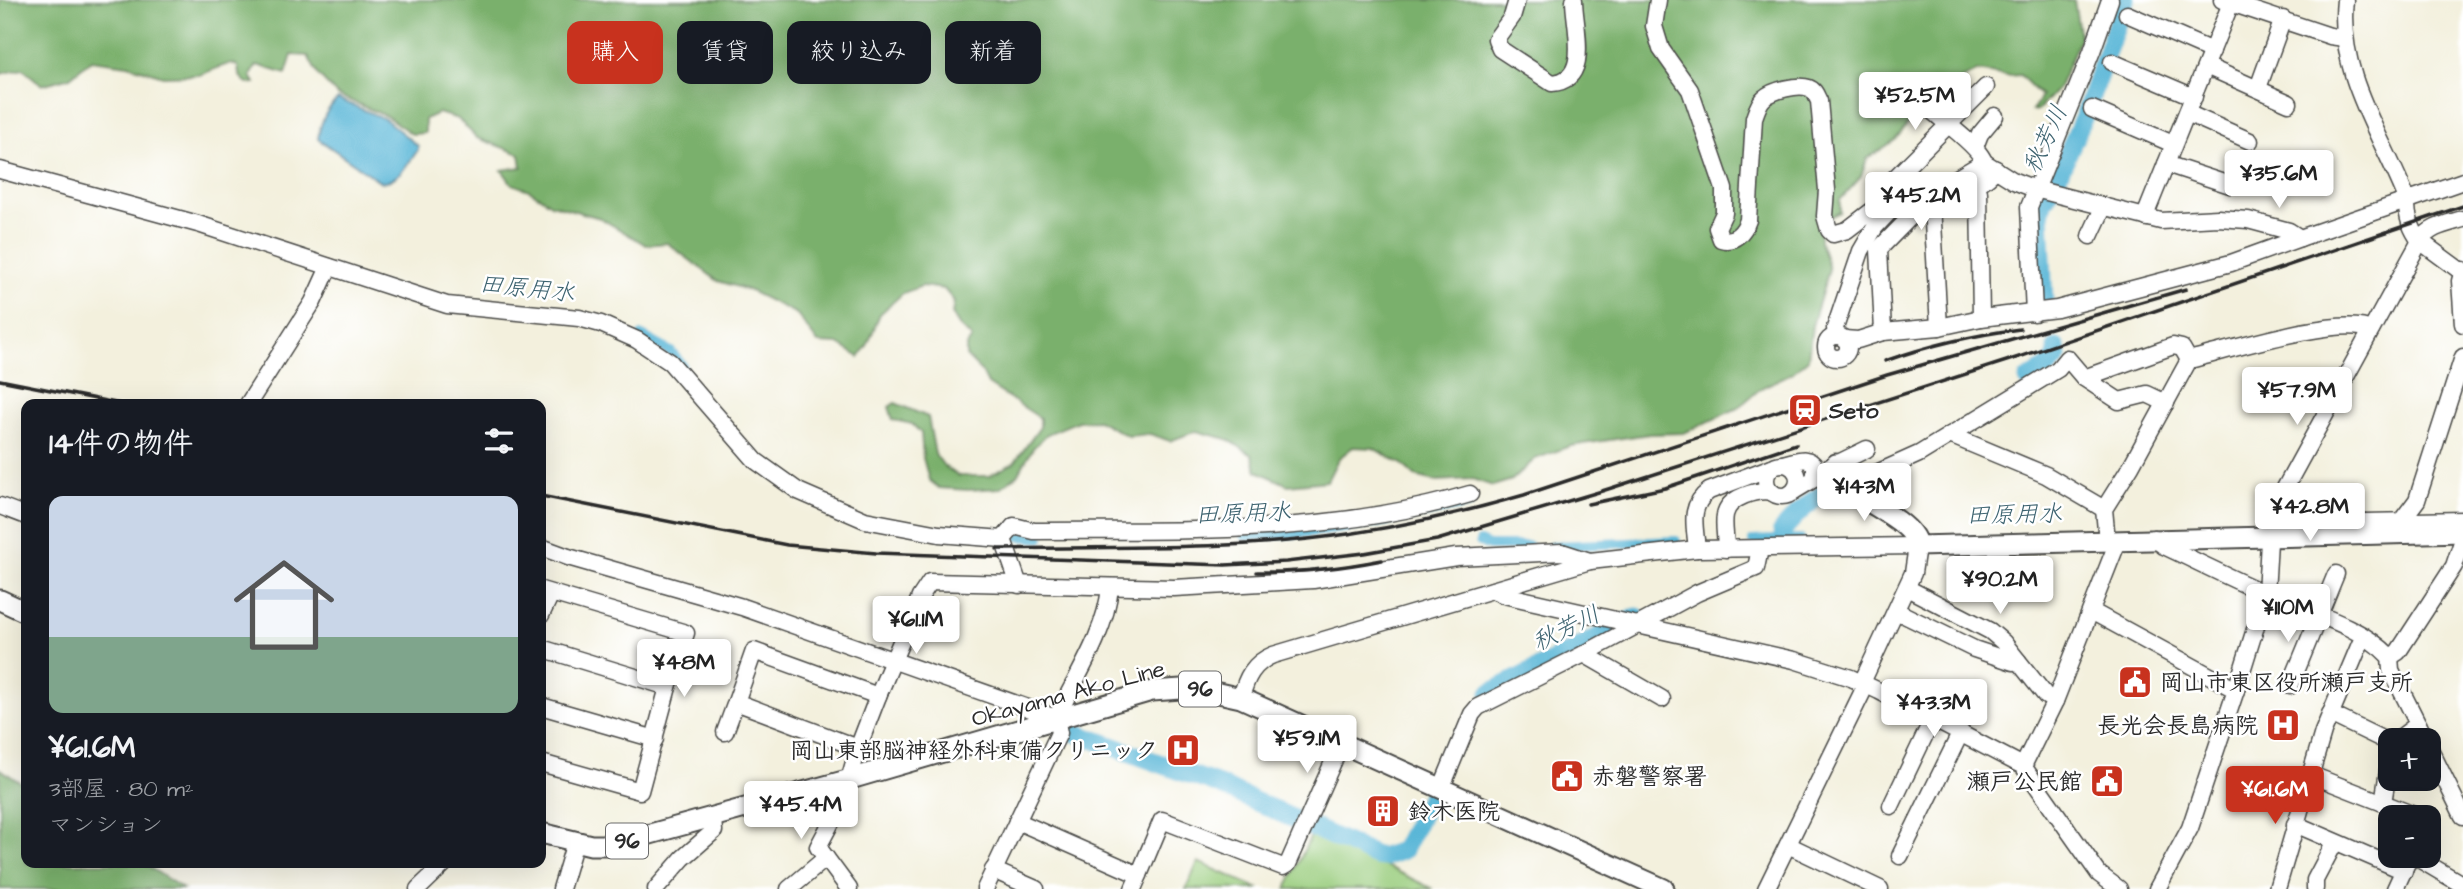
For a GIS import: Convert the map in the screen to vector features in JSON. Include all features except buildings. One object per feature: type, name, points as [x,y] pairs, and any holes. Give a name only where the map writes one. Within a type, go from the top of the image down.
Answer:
[{"type":"main road","points":[[1842,474],[1856,493],[1910,530],[1917,540],[1917,545],[2112,541],[2266,531],[2366,528],[2463,532]]},
{"type":"main road","points":[[0,600],[21,610]]},
{"type":"main road","name":"Okayama Ako Line","points":[[546,834],[591,845],[611,845],[848,780],[1152,691],[1196,688],[1241,698],[1664,889]]},
{"type":"street","points":[[1517,0],[1512,18],[1496,40],[1500,49],[1552,83],[1561,83],[1576,69],[1578,58],[1574,0]]},
{"type":"street","points":[[1658,0],[1654,26],[1661,49],[1690,90],[1724,189],[1724,213],[1717,228],[1721,239],[1727,241],[1737,236],[1748,220],[1754,118],[1758,107],[1764,98],[1797,86],[1808,87],[1814,91],[1819,101],[1827,190],[1825,216],[1833,234],[1847,230],[1928,182],[1947,184],[1990,165]]},
{"type":"street","points":[[2034,313],[2029,207],[2044,190],[2110,0]]},
{"type":"street","points":[[2345,0],[2343,38],[2358,94],[2407,199],[2407,211],[2416,235],[2420,241],[2462,271],[2460,281],[2463,324]]},
{"type":"street","points":[[2147,218],[2147,211],[2209,58],[2227,2],[2343,38]]},
{"type":"street","points":[[2127,15],[2289,103]]},
{"type":"street","points":[[2258,88],[2283,19]]},
{"type":"street","points":[[2112,62],[2194,97]]},
{"type":"street","points":[[1986,87],[1895,178],[1886,207],[1861,251],[1835,328],[1847,341],[1883,332],[1939,327],[2082,303],[2231,263],[2463,181]]},
{"type":"street","points":[[2092,108],[2173,144]]},
{"type":"street","points":[[1933,112],[1975,147],[1990,165],[2014,181],[2161,221],[2218,218],[2248,220],[2289,231],[2300,238]]},
{"type":"street","points":[[2187,113],[2250,141]]},
{"type":"street","points":[[1975,147],[1980,134],[1995,116]]},
{"type":"street","points":[[2166,164],[2230,185]]},
{"type":"street","points":[[1883,332],[1879,249],[1928,199],[1937,194],[1958,193],[1975,186],[1990,165]]},
{"type":"street","points":[[0,170],[198,224],[447,305],[579,318],[601,324],[637,340],[670,362],[756,461],[799,491],[827,506],[865,520],[939,534],[1003,539]]},
{"type":"street","points":[[1975,186],[1979,192],[1981,318]]},
{"type":"street","points":[[1928,199],[1932,205],[1939,327]]},
{"type":"street","points":[[2090,236],[2104,206]]},
{"type":"street","points":[[2157,889],[2190,828],[2266,594],[2269,541],[2266,531],[2420,241],[2434,228],[2463,219]]},
{"type":"street","points":[[251,399],[313,302],[328,267]]},
{"type":"street","points":[[2023,765],[2055,701],[2091,611],[2112,541],[2104,509],[2189,360],[2324,327],[2350,325],[2371,330]]},
{"type":"street","points":[[2084,378],[2173,346],[2182,348],[2189,360]]},
{"type":"street","points":[[2402,520],[2417,500],[2463,357]]},
{"type":"street","points":[[1817,472],[1842,474],[1919,454],[2058,369],[2067,358],[2084,378],[2119,401],[2147,394],[2166,403]]},
{"type":"street","points":[[1950,435],[2046,475],[2104,509]]},
{"type":"street","points":[[1842,474],[1867,449]]},
{"type":"street","points":[[1695,514],[1699,523],[1707,527],[1716,526],[1727,508],[1741,497],[1763,491],[1781,496],[1811,482],[1817,472],[1815,464],[1808,460],[1778,466],[1709,491],[1696,504],[1695,514],[1697,549]]},
{"type":"street","points":[[1778,466],[1792,468],[1798,476],[1794,491]]},
{"type":"street","points":[[1772,492],[1766,480],[1778,466]]},
{"type":"street","points":[[1003,539],[1014,526],[1034,531],[1062,531],[1261,528],[1308,524],[1402,512],[1470,494]]},
{"type":"street","points":[[0,506],[21,514]]},
{"type":"street","points":[[1724,516],[1726,549]]},
{"type":"street","points":[[2366,528],[2402,520],[2463,520]]},
{"type":"street","points":[[2154,538],[2164,546],[2380,646],[2390,657],[2391,670],[2420,728]]},
{"type":"street","points":[[1003,539],[1019,584]]},
{"type":"street","points":[[2390,657],[2398,652],[2454,566],[2463,540]]},
{"type":"street","points":[[1241,698],[1252,670],[1262,660],[1590,561],[1697,549],[1917,545],[1917,558],[1907,587],[1863,684],[1862,693],[1766,889]]},
{"type":"street","points":[[546,549],[742,607],[1056,718]]},
{"type":"street","points":[[1441,789],[1472,714],[1478,707],[1584,654],[1628,623],[1756,568],[1760,549]]},
{"type":"street","points":[[849,889],[818,847],[844,797],[858,748],[878,696],[920,597],[930,582],[1068,587],[1109,595],[1174,588],[1313,580],[1456,557],[1562,552],[1590,561]]},
{"type":"street","points":[[2290,686],[2336,574]]},
{"type":"street","points":[[1907,587],[1990,631],[2003,642],[2046,696],[2055,701]]},
{"type":"street","points":[[1493,590],[1504,595],[1803,663],[1863,684],[2023,765],[2099,874],[2119,889]]},
{"type":"street","points":[[546,592],[686,633],[639,791],[546,764]]},
{"type":"street","points":[[985,889],[1059,733],[1056,718],[1101,626],[1109,595]]},
{"type":"street","points":[[1896,611],[1974,649],[2013,662],[2018,661]]},
{"type":"street","points":[[2091,611],[2236,690]]},
{"type":"street","points":[[2277,889],[2309,774],[2330,714],[2365,638]]},
{"type":"street","points":[[546,650],[668,687]]},
{"type":"street","points":[[725,732],[754,651],[878,696]]},
{"type":"street","points":[[1584,654],[1662,699]]},
{"type":"street","points":[[736,702],[858,748]]},
{"type":"street","points":[[546,707],[654,739]]},
{"type":"street","points":[[2330,714],[2378,737]]},
{"type":"street","points":[[1891,806],[1933,718]]},
{"type":"street","points":[[2413,728],[2418,724]]},
{"type":"street","points":[[1900,856],[1961,732]]},
{"type":"street","points":[[1017,821],[1136,882],[1162,820],[1283,867],[1288,864],[1341,744]]},
{"type":"street","points":[[2441,771],[2463,816]]},
{"type":"street","points":[[2309,774],[2388,805]]},
{"type":"street","points":[[2383,803],[2385,791]]},
{"type":"street","points":[[656,889],[683,858],[714,831],[713,818]]},
{"type":"street","points":[[2295,824],[2335,842],[2378,853]]},
{"type":"street","points":[[561,889],[575,842]]},
{"type":"street","points":[[2315,889],[2315,880],[2335,842]]},
{"type":"street","points":[[1788,845],[1861,885],[1880,889]]},
{"type":"street","points":[[789,889],[826,858]]},
{"type":"street","points":[[418,889],[440,868]]},
{"type":"street","points":[[2395,889],[2406,868]]},
{"type":"street","points":[[2425,868],[2463,885]]},
{"type":"street","points":[[993,870],[1036,889]]},
{"type":"green space","points":[[0,0],[2074,0],[2080,38],[2059,87],[2038,110],[2032,111],[2041,96],[2020,75],[2007,76],[1977,71],[1931,95],[1895,140],[1867,159],[1861,177],[1840,200],[1840,212],[1820,222],[1820,242],[1829,269],[1812,326],[1808,359],[1792,373],[1761,388],[1738,408],[1684,433],[1649,434],[1570,446],[1535,459],[1512,480],[1493,486],[1472,479],[1435,481],[1415,476],[1402,464],[1373,448],[1353,447],[1338,459],[1327,481],[1288,485],[1257,471],[1252,455],[1227,439],[1196,431],[1170,441],[1150,434],[1128,436],[1098,420],[1078,421],[1047,434],[1033,448],[1017,475],[1000,488],[939,488],[929,480],[923,458],[921,433],[912,424],[893,420],[889,407],[895,403],[928,417],[935,454],[944,466],[959,476],[989,476],[1014,463],[1040,427],[1040,418],[988,384],[982,372],[966,356],[966,347],[972,338],[952,314],[954,301],[944,289],[922,286],[903,293],[880,314],[868,344],[859,357],[838,344],[818,343],[797,314],[748,290],[718,281],[667,243],[646,245],[600,218],[551,204],[529,190],[512,184],[502,170],[522,167],[520,154],[477,138],[458,119],[438,113],[425,119],[425,133],[412,134],[386,116],[337,95],[318,75],[308,56],[292,55],[286,74],[257,65],[251,76],[255,83],[247,84],[239,75],[238,66],[231,63],[199,75],[163,76],[128,65],[91,60],[70,77],[42,85],[23,69],[0,74]]},
{"type":"green space","points":[[0,769],[21,783],[21,868],[151,868],[183,889],[0,889]]},
{"type":"green space","points":[[1313,831],[1433,889],[1286,889]]},
{"type":"green space","points":[[1198,862],[1259,889],[1186,889]]},
{"type":"water","points":[[338,99],[385,119],[418,146],[407,165],[393,179],[381,182],[318,139],[324,117]]},
{"type":"waterway","name":"秋芳川","points":[[2044,304],[2040,215],[2043,202],[2055,183],[2085,114],[2125,0]]},
{"type":"waterway","name":"田原用水","points":[[642,336],[671,352],[682,365]]},
{"type":"waterway","name":"秋芳川","points":[[2028,379],[2048,367],[2058,356],[2056,348]]},
{"type":"waterway","name":"秋芳川","points":[[1782,531],[1798,513],[1817,498],[1859,473]]},
{"type":"waterway","name":"田原用水","points":[[1245,536],[1358,526],[1469,504]]},
{"type":"waterway","name":"田原用水","points":[[1015,536],[1040,538]]},
{"type":"waterway","name":"田原用水","points":[[1753,541],[1800,539]]},
{"type":"waterway","name":"田原用水","points":[[1552,546],[1676,541]]},
{"type":"waterway","name":"田原用水","points":[[1480,542],[1489,546],[1529,546]]},
{"type":"waterway","name":"秋芳川","points":[[1490,693],[1637,617]]},
{"type":"waterway","name":"秋芳川","points":[[1065,729],[1219,785],[1376,856],[1384,857],[1403,850],[1430,797]]},
{"type":"railway","points":[[546,497],[787,545],[876,553],[1225,565],[1286,562],[1364,553],[1437,540],[1602,491],[2022,356],[2463,206]]},
{"type":"railway","points":[[997,549],[1261,543],[1348,534],[1437,517],[1524,495],[1887,375],[2186,289]]},
{"type":"railway","points":[[1885,361],[1952,341],[2020,329]]},
{"type":"railway","points":[[0,380],[96,399]]},
{"type":"railway","points":[[1588,504],[1665,488],[1796,444]]},
{"type":"railway","points":[[1257,572],[1289,572],[1382,560]]},
{"type":"place","name":"Seto","points":[[1805,410]]},
{"type":"place","name":"岡山市東区役所瀬戸支所","points":[[2135,682]]},
{"type":"place","name":"長光会長島病院","points":[[2283,725]]},
{"type":"place","name":"岡山東部脳神経外科東備クリニック","points":[[1183,750]]},
{"type":"place","name":"赤磐警察署","points":[[1567,776]]},
{"type":"place","name":"瀬戸公民館","points":[[2107,781]]},
{"type":"place","name":"鈴木医院","points":[[1383,811]]}]
